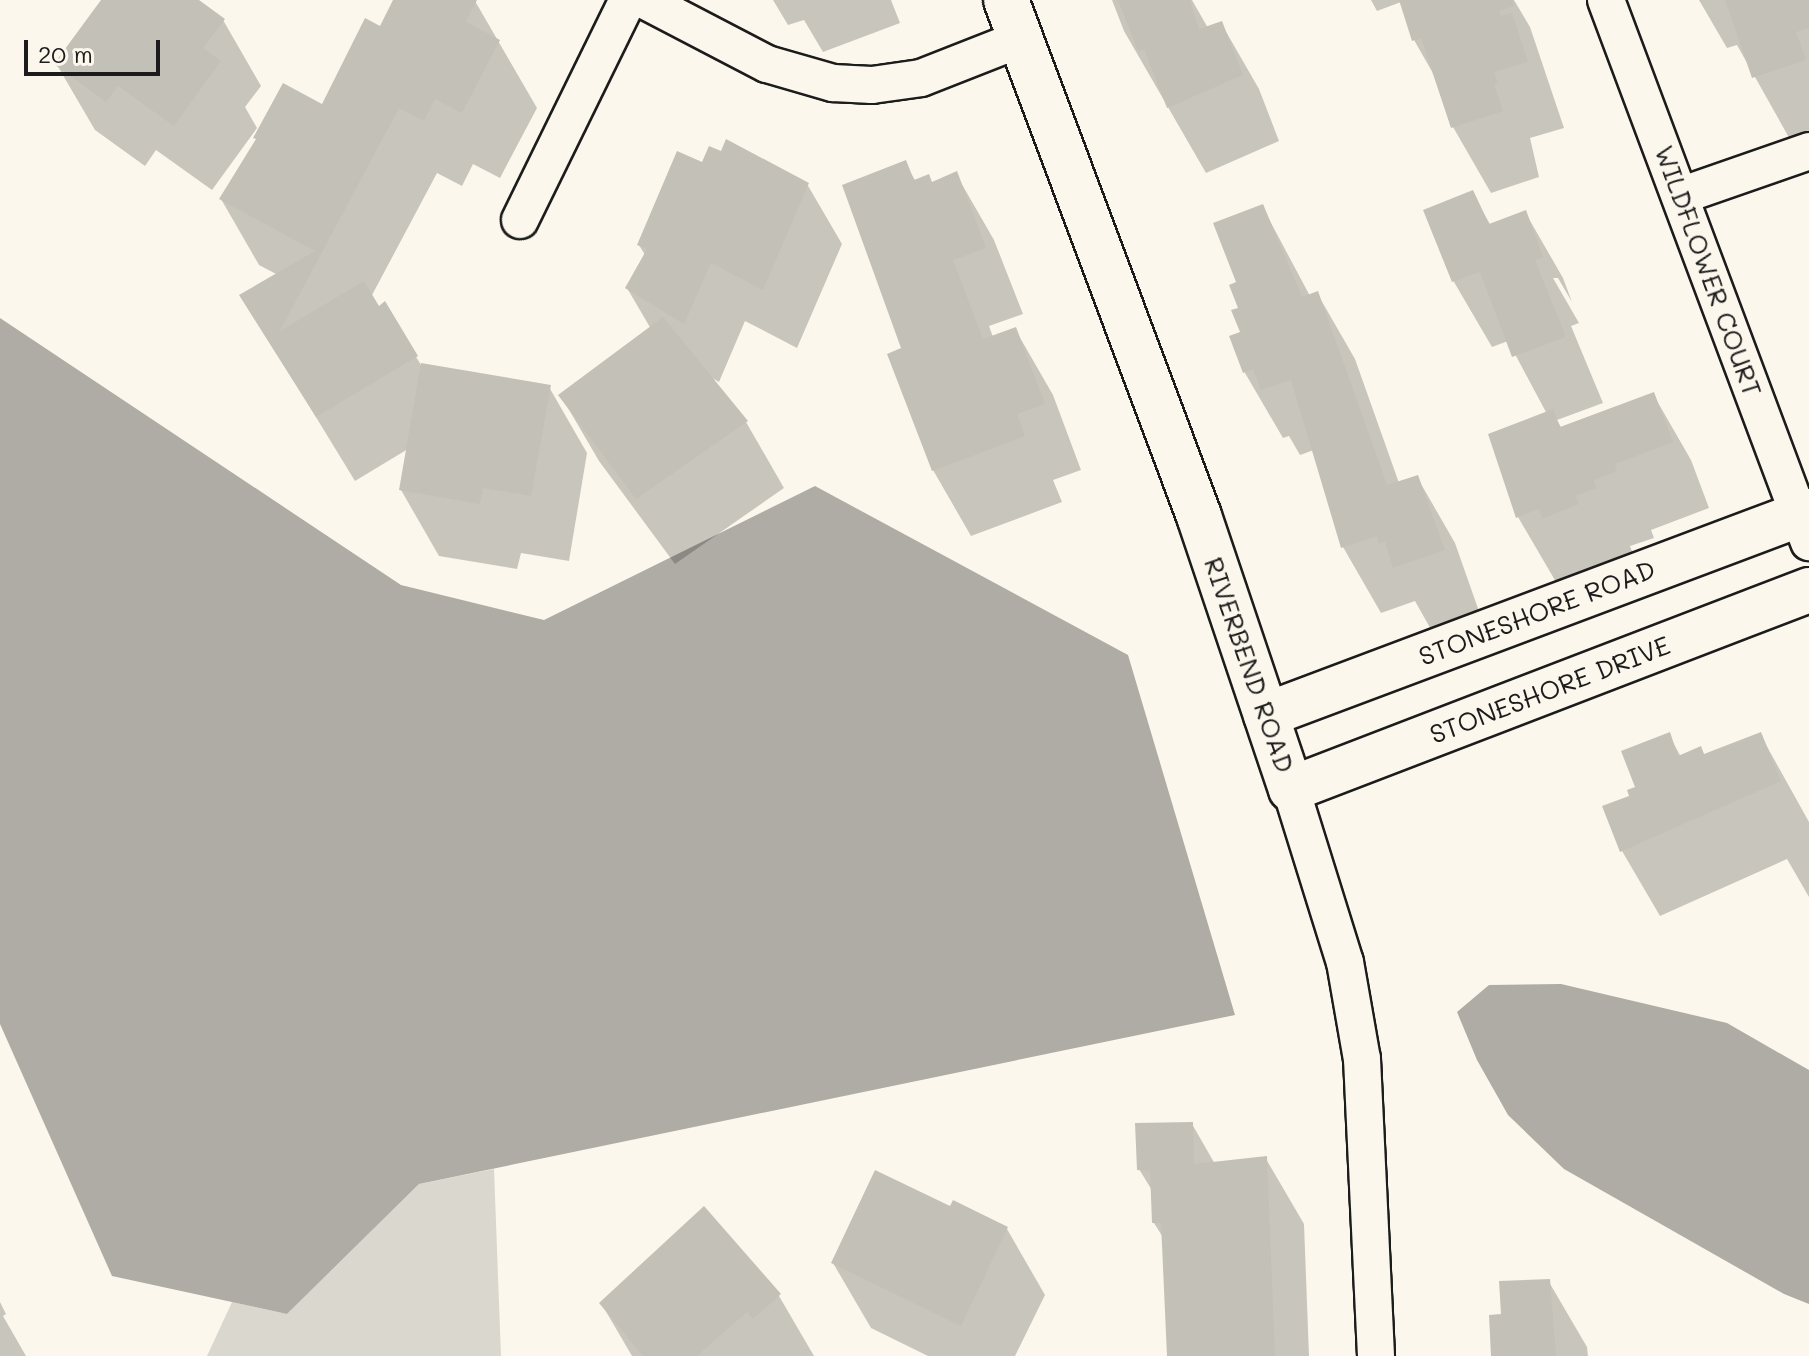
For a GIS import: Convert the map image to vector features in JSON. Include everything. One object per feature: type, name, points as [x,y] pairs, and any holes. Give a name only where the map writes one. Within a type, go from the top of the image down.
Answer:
[{"type":"street","points":[[520,220],[628,0]]},
{"type":"street","points":[[644,0],[767,64],[833,83],[872,85],[921,78],[1013,20]]},
{"type":"street","name":"WILDFLOWER COURT","points":[[1606,0],[1805,523]]},
{"type":"street","name":"RIVERBEND ROAD","points":[[1013,20],[1199,516],[1291,789],[1345,962],[1362,1059],[1376,1356]]},
{"type":"street","points":[[1680,196],[1809,151]]},
{"type":"street","name":"STONESHORE ROAD","points":[[1266,715],[1805,523]]},
{"type":"street","name":"STONESHORE DRIVE","points":[[1291,789],[1809,590]]},
{"type":"shaded area","points":[[0,318],[401,585],[544,620],[815,486],[1128,655],[1235,1015],[419,1184],[287,1314],[112,1276],[0,1024]]},
{"type":"shaded area","points":[[1561,984],[1727,1023],[1809,1070],[1809,1304],[1784,1294],[1564,1169],[1508,1115],[1477,1060],[1457,1012],[1489,985]]},
{"type":"shaded area","points":[[494,1169],[501,1356],[207,1356],[232,1302],[287,1314],[419,1184]]},
{"type":"building","points":[[101,0],[199,0],[225,19],[203,48],[221,61],[174,126],[118,86],[106,102],[54,64]]},
{"type":"building","points":[[393,0],[477,0],[466,22],[500,40],[462,113],[435,99],[424,121],[399,108],[280,331],[364,281],[379,306],[385,301],[418,356],[316,417],[239,295],[315,251],[219,199],[256,139],[253,138],[283,83],[322,104],[365,18],[380,26]]},
{"type":"building","points":[[1118,0],[1190,0],[1199,29],[1222,21],[1243,75],[1167,108],[1144,49],[1138,51]]},
{"type":"building","points":[[1399,0],[1513,0],[1514,6],[1499,11],[1501,16],[1512,13],[1528,62],[1494,72],[1498,83],[1494,84],[1503,111],[1451,128],[1421,38],[1412,41]]},
{"type":"building","points":[[1725,0],[1809,0],[1809,28],[1796,32],[1806,60],[1752,78]]},
{"type":"building","points":[[726,139],[809,183],[763,290],[711,263],[684,324],[625,288],[647,249],[637,245],[677,151],[702,162],[709,146],[721,151]]},
{"type":"building","points":[[906,160],[914,180],[929,174],[932,182],[957,171],[986,248],[953,260],[983,339],[1016,327],[1045,404],[1017,414],[1025,436],[932,471],[887,354],[901,348],[842,185]]},
{"type":"building","points":[[1473,190],[1489,224],[1526,210],[1543,257],[1535,260],[1566,337],[1512,357],[1480,272],[1452,282],[1423,210]]},
{"type":"building","points":[[1263,204],[1302,297],[1318,291],[1387,485],[1418,475],[1445,550],[1393,568],[1385,542],[1379,544],[1377,536],[1341,548],[1291,380],[1261,390],[1253,369],[1243,373],[1229,336],[1240,332],[1231,310],[1238,308],[1229,285],[1236,282],[1213,223]]},
{"type":"building","points":[[663,317],[748,421],[636,499],[558,395]]},
{"type":"building","points":[[421,363],[551,385],[531,496],[483,488],[480,504],[399,490]]},
{"type":"building","points":[[1654,392],[1673,442],[1615,464],[1617,471],[1594,480],[1596,488],[1575,496],[1579,504],[1542,519],[1539,509],[1516,518],[1488,434],[1553,409],[1560,427]]},
{"type":"building","points":[[1670,732],[1678,756],[1701,746],[1704,754],[1761,732],[1781,781],[1620,852],[1602,806],[1629,796],[1627,790],[1635,787],[1621,751]]},
{"type":"building","points":[[1193,1122],[1194,1164],[1267,1156],[1275,1356],[1167,1356],[1161,1223],[1152,1223],[1150,1171],[1137,1170],[1135,1123]]},
{"type":"building","points":[[875,1170],[950,1206],[953,1200],[1008,1227],[961,1326],[831,1263]]},
{"type":"building","points":[[704,1206],[781,1294],[753,1319],[747,1312],[697,1356],[643,1356],[599,1303]]},
{"type":"building","points":[[1550,1279],[1556,1356],[1491,1356],[1489,1315],[1501,1314],[1499,1281]]}]
